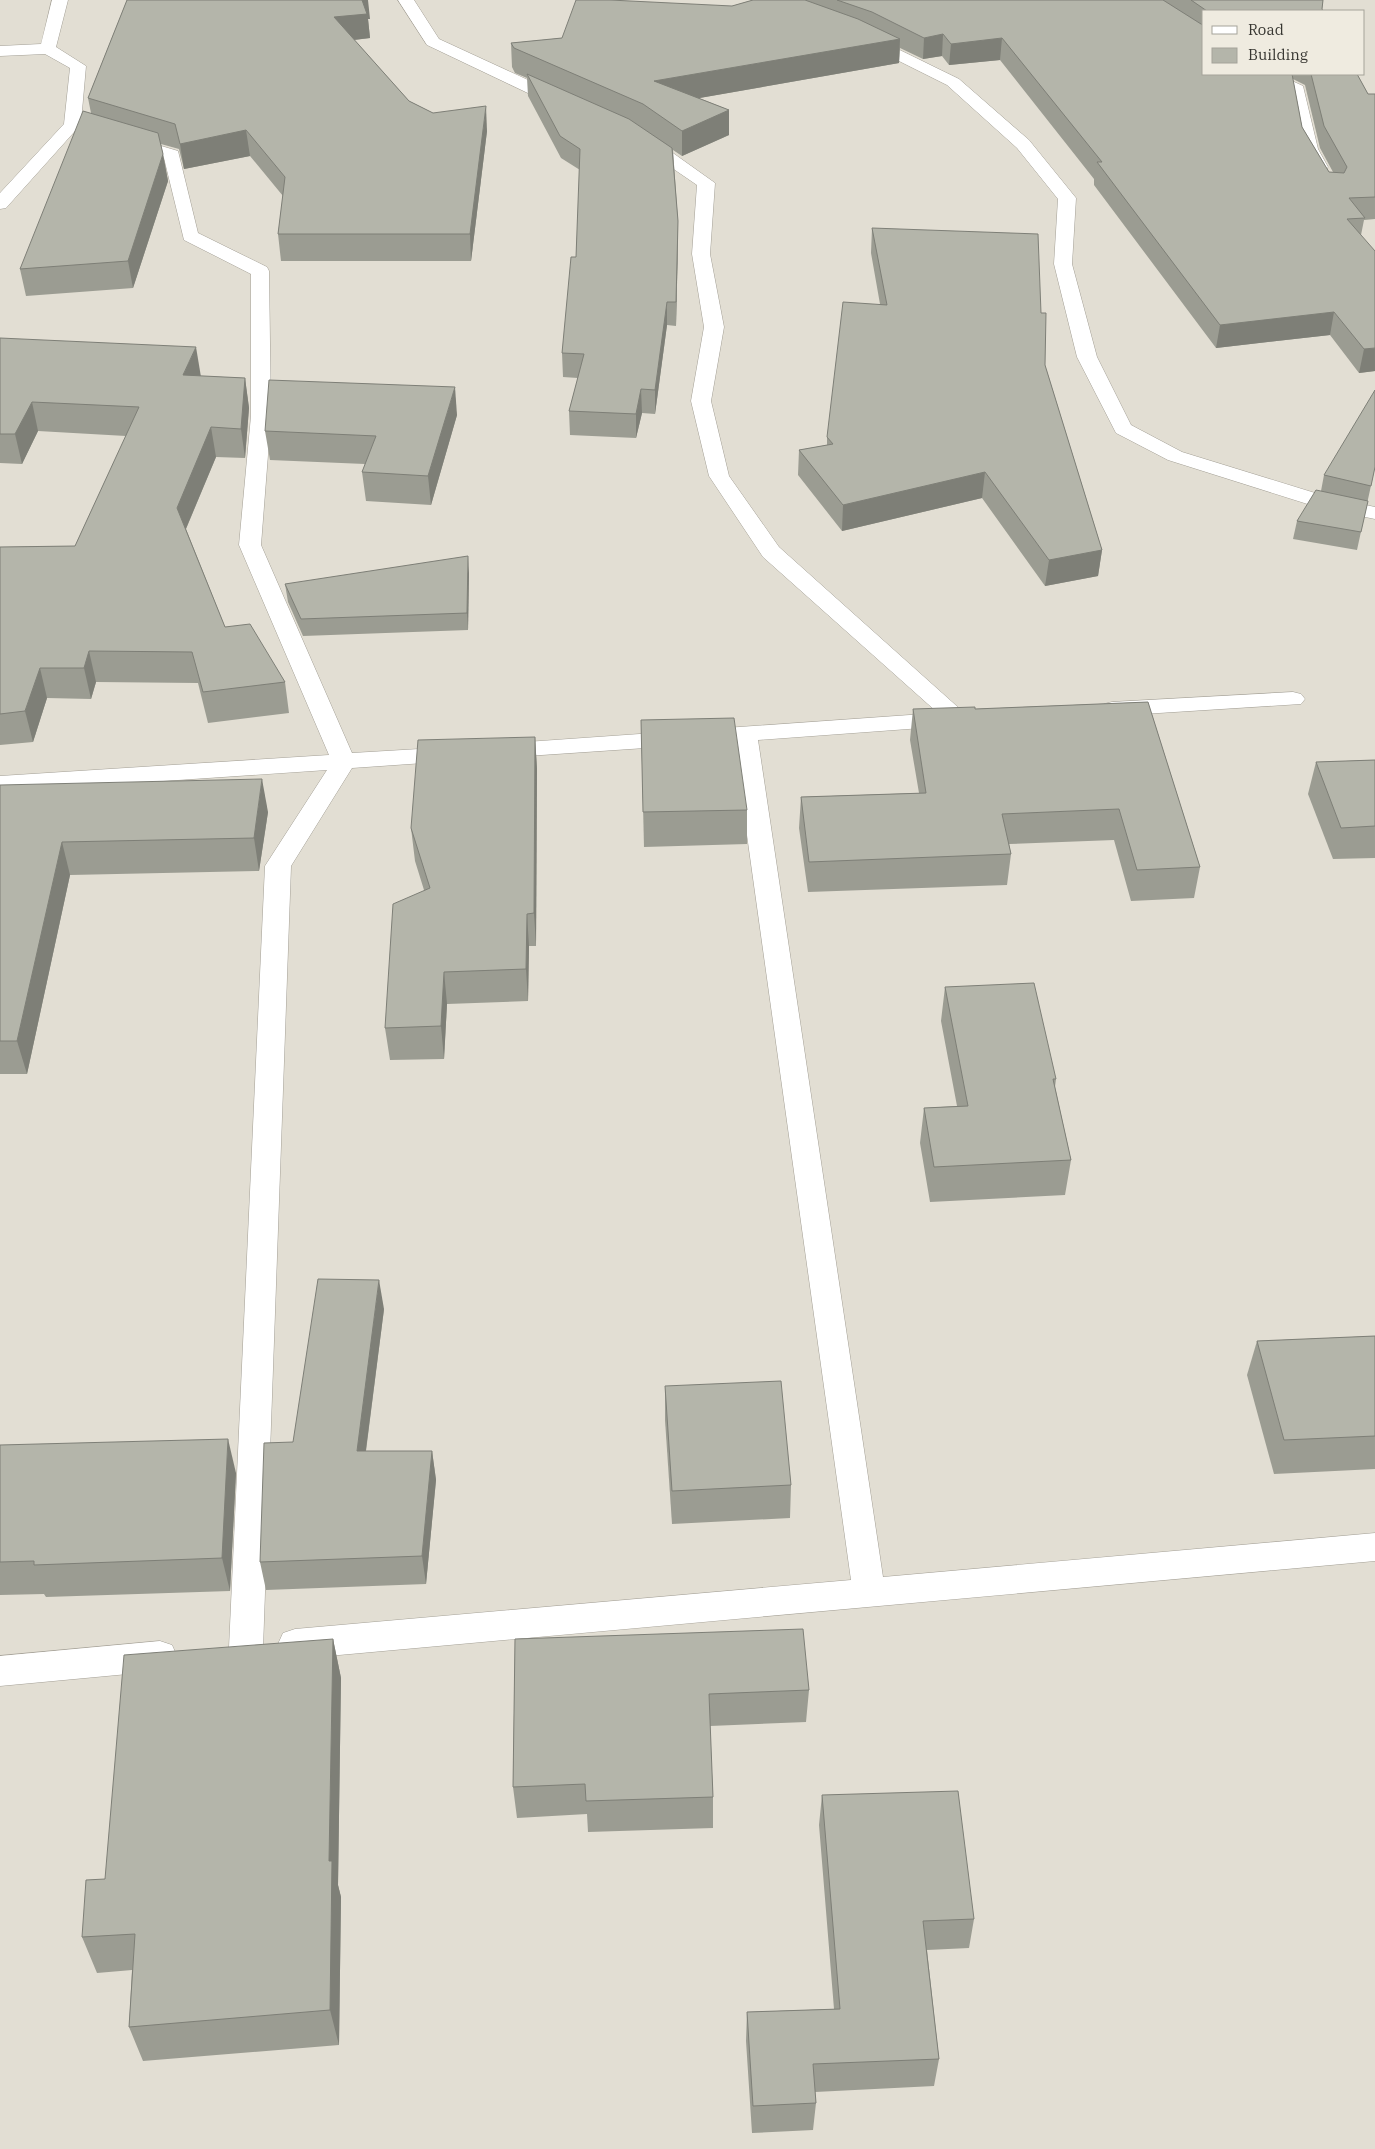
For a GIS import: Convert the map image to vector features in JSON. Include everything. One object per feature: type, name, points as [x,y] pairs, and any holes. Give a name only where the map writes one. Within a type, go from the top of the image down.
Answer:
[{"type":"street","points":[[48,49],[60,0]]},
{"type":"street","points":[[406,0],[433,42],[574,108]]},
{"type":"street","points":[[846,32],[864,38],[953,82],[1023,144],[1067,198],[1064,264],[1087,357],[1123,429],[1175,456],[1324,503],[1375,513]]},
{"type":"street","points":[[0,52],[48,49],[78,66],[72,125],[0,204]]},
{"type":"street","points":[[1267,75],[1297,90],[1309,149],[1328,182]]},
{"type":"street","points":[[72,125],[172,154],[190,236],[260,271],[261,416],[250,545],[344,762]]},
{"type":"street","points":[[0,784],[344,762],[968,717],[771,552],[719,476],[701,400],[714,328],[701,254],[706,183],[627,131]]},
{"type":"street","points":[[1086,711],[1292,699]]},
{"type":"street","points":[[745,733],[869,1593]]},
{"type":"street","points":[[217,1651],[278,866],[344,762]]},
{"type":"street","points":[[0,1670],[1375,1547]]},
{"type":"building","points":[[127,0],[362,0],[367,14],[334,17],[409,101],[433,113],[486,106],[470,234],[278,234],[285,177],[246,130],[180,144],[175,124],[88,98]]},
{"type":"building","points":[[576,0],[732,6],[753,0],[805,0],[858,19],[900,39],[654,81],[729,110],[682,131],[643,104],[514,48],[511,43],[562,38]]},
{"type":"building","points":[[837,0],[1163,0],[1202,24],[1202,75],[1292,75],[1302,127],[1329,172],[1344,173],[1347,167],[1324,126],[1311,75],[1358,75],[1368,94],[1375,94],[1375,197],[1349,198],[1365,218],[1347,219],[1375,251],[1375,348],[1364,349],[1334,312],[1220,325],[1097,162],[1102,162],[1002,38],[951,44],[943,34],[924,38],[872,12]]},
{"type":"building","points":[[1191,0],[1323,0],[1322,10],[1206,10]]},
{"type":"building","points":[[527,74],[629,119],[672,148],[678,221],[676,302],[667,302],[655,390],[641,389],[636,414],[569,411],[584,354],[562,353],[571,257],[576,257],[580,149],[560,136]]},
{"type":"building","points":[[83,111],[158,133],[163,154],[128,261],[20,269]]},
{"type":"building","points":[[872,228],[1038,234],[1041,313],[1046,313],[1045,365],[1102,550],[1049,560],[985,472],[843,505],[799,450],[833,444],[827,437],[843,302],[887,305]]},
{"type":"building","points":[[0,338],[196,347],[183,375],[245,378],[241,429],[211,427],[177,508],[225,627],[250,624],[285,682],[203,692],[192,652],[89,651],[84,668],[40,668],[25,711],[0,714],[0,547],[75,546],[139,407],[32,402],[15,434],[0,434]]},
{"type":"building","points":[[269,380],[455,387],[428,476],[362,472],[376,436],[265,431]]},
{"type":"building","points":[[1375,390],[1375,467],[1371,486],[1324,475]]},
{"type":"building","points":[[1316,490],[1368,501],[1361,532],[1297,521]]},
{"type":"building","points":[[468,556],[467,613],[301,619],[285,584]]},
{"type":"building","points":[[1148,702],[1200,867],[1137,870],[1119,809],[1002,814],[1011,854],[809,862],[801,797],[926,793],[913,709],[975,707],[975,709]]},
{"type":"building","points":[[734,718],[747,810],[643,812],[641,720]]},
{"type":"building","points":[[535,737],[534,913],[527,914],[526,969],[444,972],[441,1026],[385,1028],[393,904],[430,888],[411,828],[418,740]]},
{"type":"building","points":[[1375,760],[1375,826],[1341,828],[1316,762]]},
{"type":"building","points":[[262,779],[254,838],[62,842],[17,1041],[0,1041],[0,785]]},
{"type":"building","points":[[1034,983],[1056,1079],[1053,1079],[1071,1160],[934,1167],[924,1108],[968,1106],[945,987]]},
{"type":"building","points":[[318,1279],[379,1280],[357,1451],[432,1451],[422,1556],[260,1562],[264,1443],[293,1442]]},
{"type":"building","points":[[1375,1336],[1375,1436],[1284,1440],[1257,1341]]},
{"type":"building","points":[[781,1381],[791,1485],[672,1491],[665,1386]]},
{"type":"building","points":[[228,1439],[222,1558],[34,1565],[34,1561],[0,1562],[0,1445]]},
{"type":"building","points":[[803,1629],[809,1690],[709,1694],[713,1797],[586,1801],[585,1784],[513,1787],[515,1639]]},
{"type":"building","points":[[333,1639],[329,1861],[332,1861],[330,2010],[129,2027],[135,1934],[82,1937],[86,1880],[105,1879],[124,1655]]},
{"type":"building","points":[[958,1791],[974,1919],[923,1921],[939,2059],[813,2064],[816,2103],[753,2106],[747,2012],[840,2009],[822,1795]]}]
